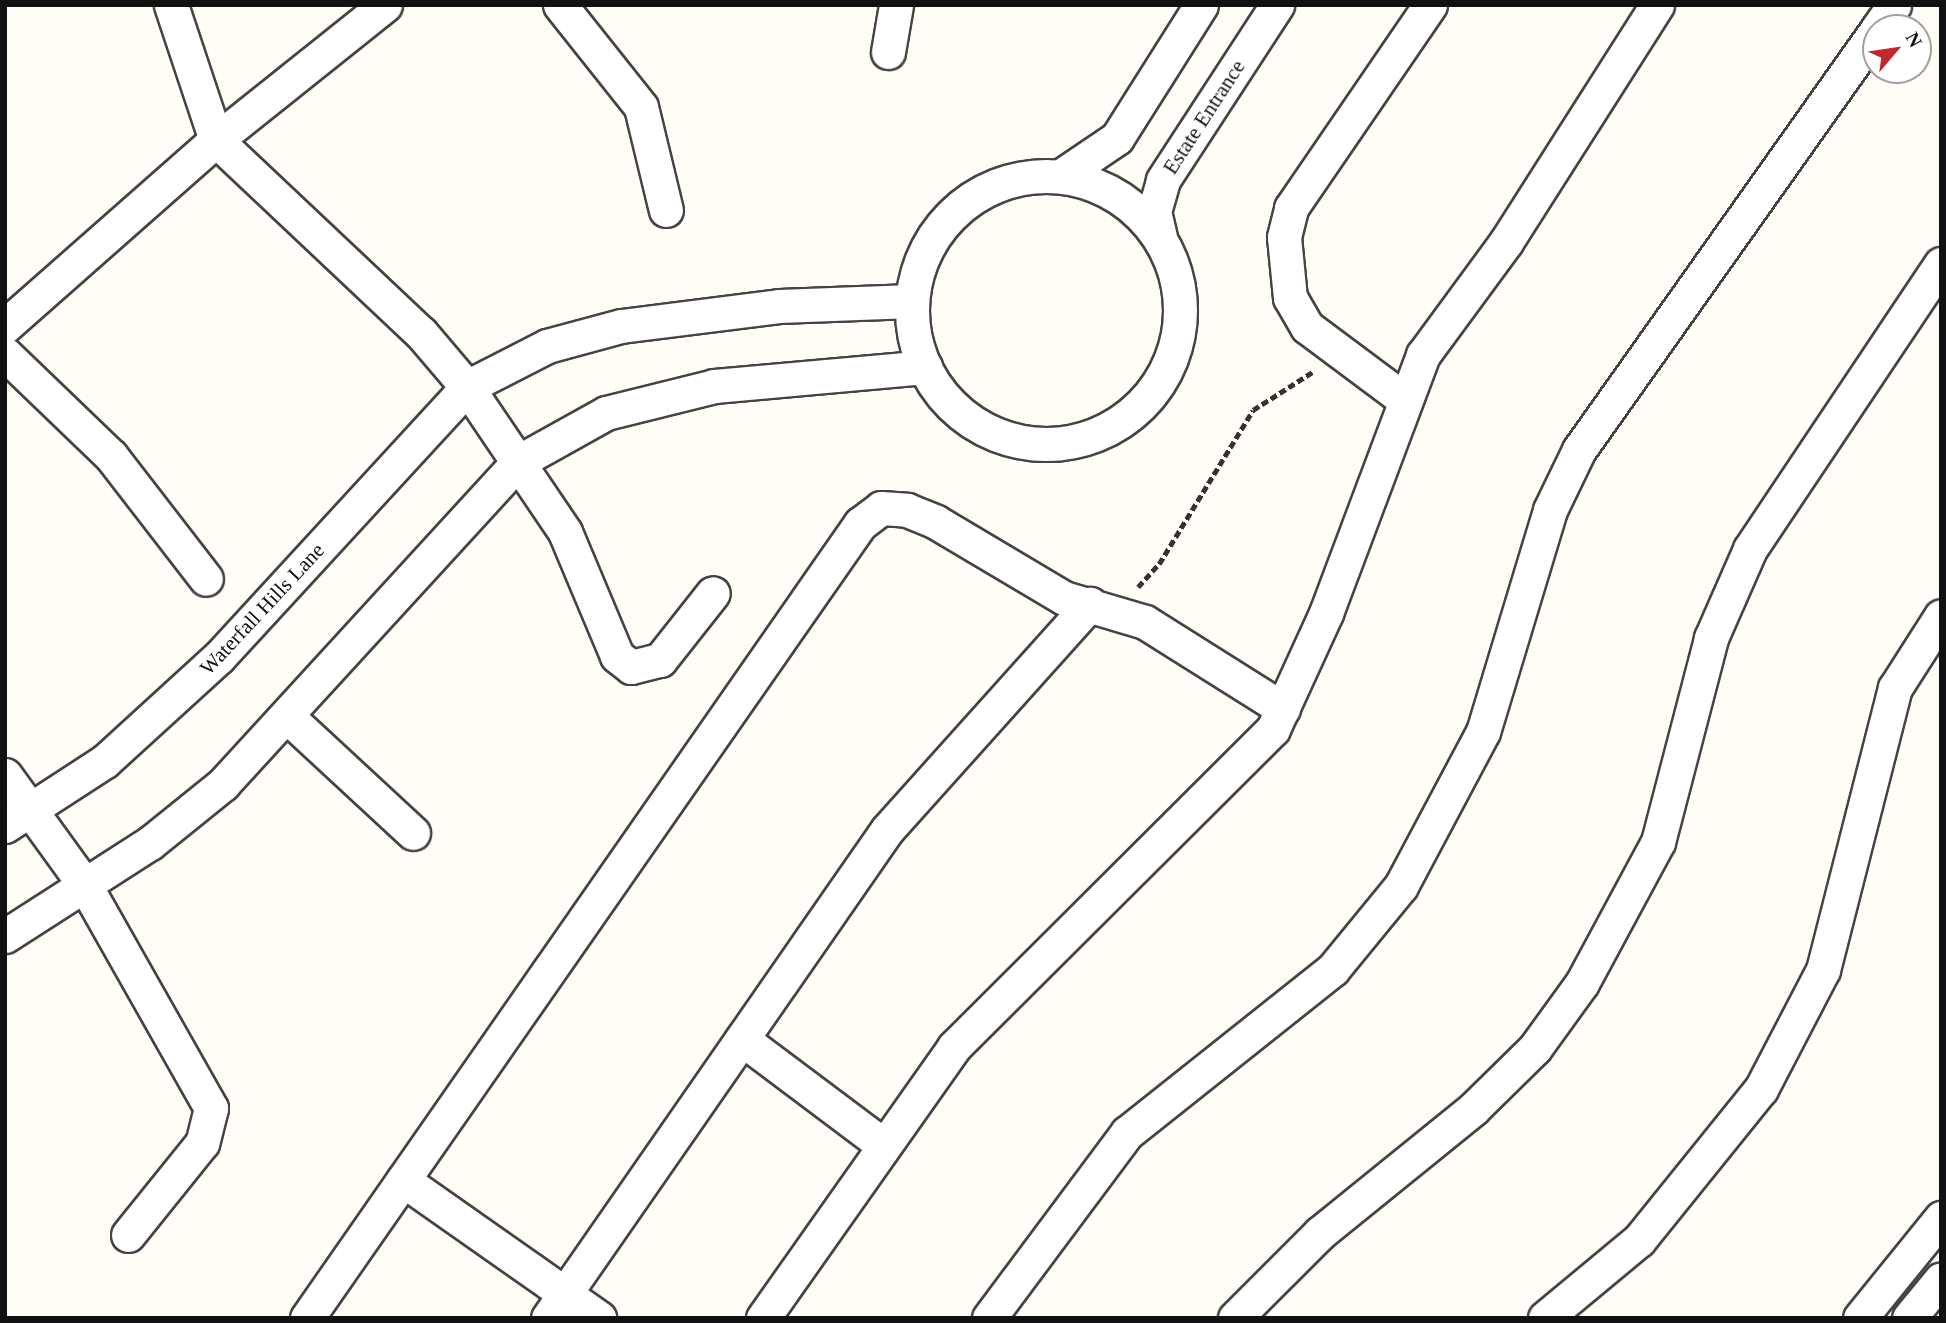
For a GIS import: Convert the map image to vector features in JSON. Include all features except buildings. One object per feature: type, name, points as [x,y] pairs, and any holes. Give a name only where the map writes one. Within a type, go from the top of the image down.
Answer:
[{"type":"street","points":[[171,5],[216,139],[421,333],[467,387],[565,532],[617,656],[631,667],[660,660],[713,593]]},
{"type":"street","points":[[5,327],[216,139],[385,5]]},
{"type":"street","points":[[560,5],[641,107],[666,210]]},
{"type":"street","points":[[888,52],[896,5]]},
{"type":"street","points":[[1061,176],[1120,198],[1160,237],[1179,287],[1180,326],[1170,363],[1150,396],[1122,422],[1087,439],[1049,445],[1011,440],[976,424],[946,400],[925,368],[912,301],[930,242],[956,210],[1000,184],[1061,176],[1117,138],[1201,5]]},
{"type":"street","name":"Estate Entrance","points":[[1160,237],[1154,212],[1163,180],[1277,5]]},
{"type":"street","points":[[1405,400],[1334,351],[1307,327],[1290,298],[1284,237],[1291,208],[1430,5]]},
{"type":"street","points":[[772,1315],[882,1144],[980,1017],[1237,768],[1283,709],[1326,612],[1423,355],[1506,242],[1657,5]]},
{"type":"street","points":[[989,1318],[1126,1133],[1333,969],[1401,886],[1483,732],[1550,510],[1579,450],[1862,50]]},
{"type":"street","points":[[1235,1318],[1320,1234],[1473,1109],[1535,1048],[1582,982],[1658,842],[1711,638],[1750,549],[1941,264]]},
{"type":"street","name":"Waterfall Hills Lane","points":[[5,826],[105,761],[219,657],[467,387],[590,332],[779,306],[912,301]]},
{"type":"street","points":[[5,354],[111,456],[206,579]]},
{"type":"street","points":[[5,936],[86,887],[223,784],[289,718],[518,462],[606,413],[790,375],[925,368]]},
{"type":"street","points":[[307,1318],[860,524],[881,508],[907,510],[1041,586],[1103,607],[1174,639],[1283,709]]},
{"type":"street","points":[[556,1306],[887,830],[1103,607]]},
{"type":"street","points":[[1545,1318],[1639,1240],[1761,1089],[1823,971],[1895,688],[1941,615]]},
{"type":"street","points":[[289,718],[413,833]]},
{"type":"street","points":[[5,775],[35,808],[86,887],[211,1108],[202,1143],[128,1235]]},
{"type":"street","points":[[742,1039],[882,1144]]},
{"type":"street","points":[[403,1180],[556,1306],[599,1318]]},
{"type":"street","points":[[1860,1318],[1941,1218]]},
{"type":"street","points":[[1909,1318],[1941,1279]]},
{"type":"path","points":[[1103,607],[1159,565],[1253,410],[1307,378],[1334,351]]}]
